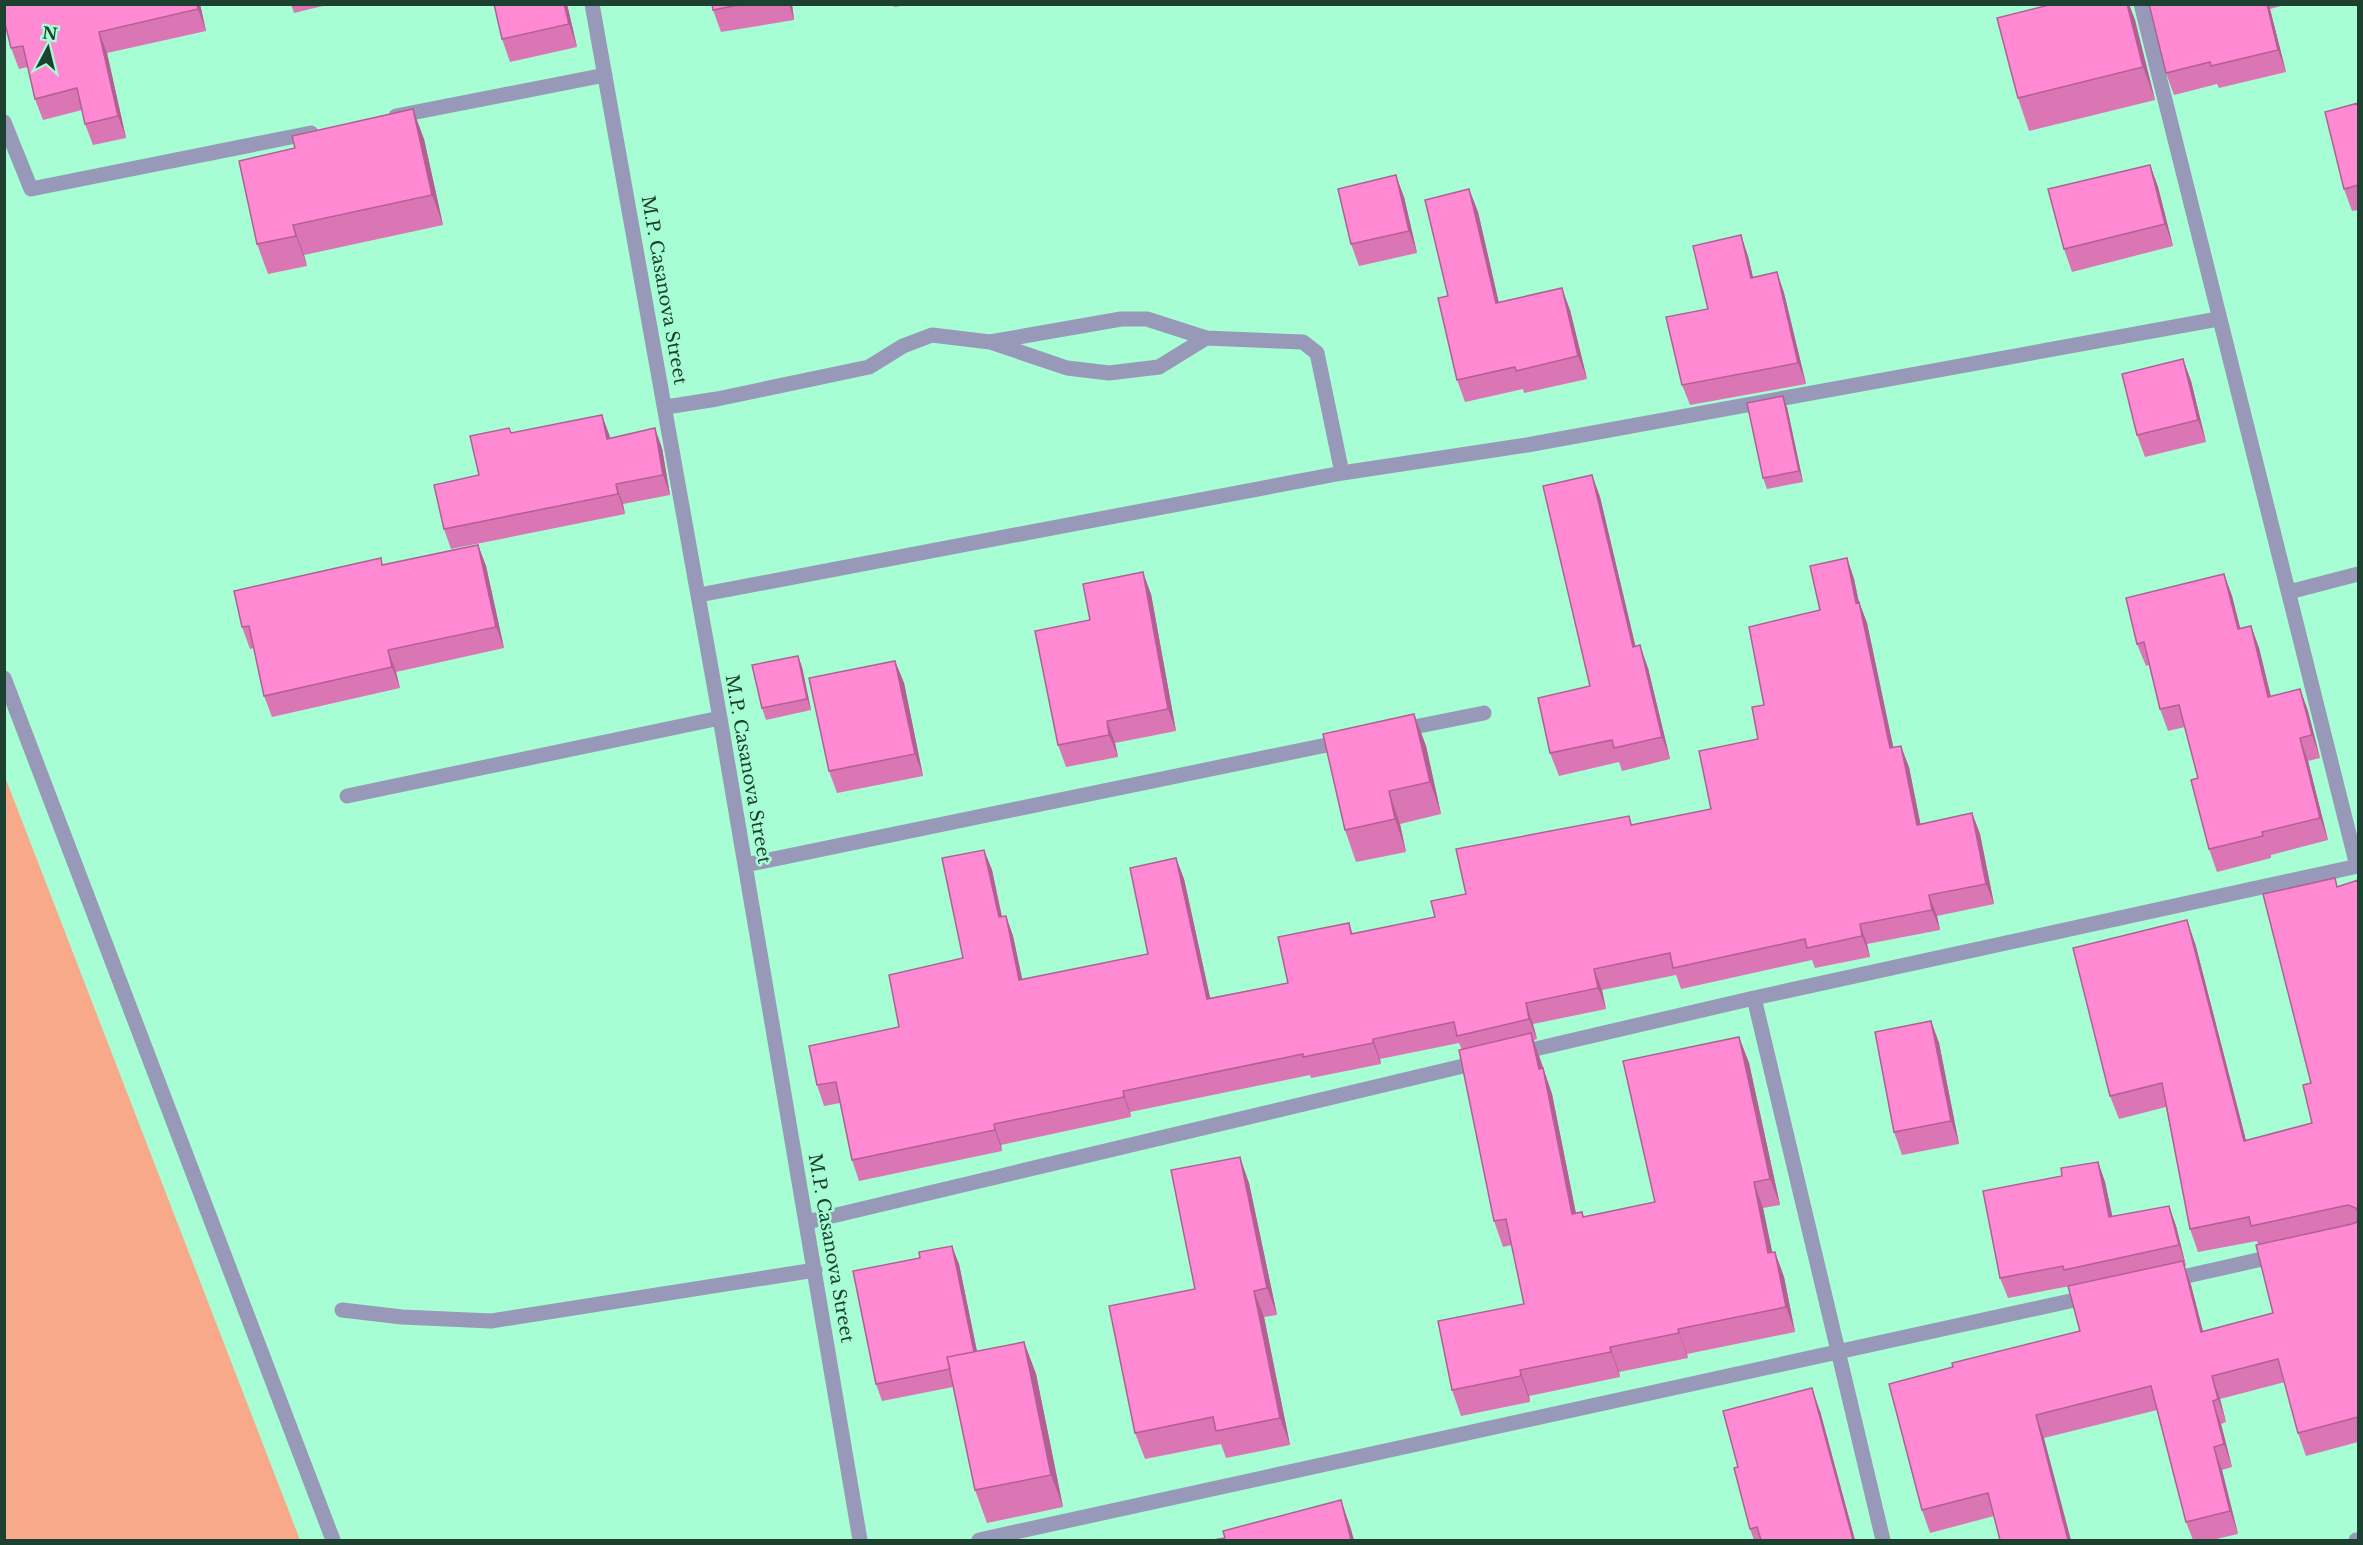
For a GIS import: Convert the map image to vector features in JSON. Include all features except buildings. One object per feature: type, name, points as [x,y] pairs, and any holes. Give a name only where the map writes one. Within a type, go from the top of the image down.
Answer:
[{"type":"street","name":"M.P. Casanova Street","points":[[592,4],[699,595],[860,1540]]},
{"type":"street","points":[[807,1222],[1754,998],[2358,866],[2218,319],[2141,4]]},
{"type":"street","points":[[382,119],[605,75]]},
{"type":"street","points":[[4,122],[31,189],[324,131]]},
{"type":"street","points":[[990,342],[1121,319],[1147,319],[1206,338],[1303,342],[1317,353],[1342,473]]},
{"type":"street","points":[[699,595],[1342,473],[1527,445],[2218,319]]},
{"type":"street","points":[[666,407],[717,399],[869,367],[903,346],[932,335],[990,342],[1067,368],[1110,373],[1159,367],[1206,338]]},
{"type":"street","points":[[2289,592],[2358,574]]},
{"type":"street","points":[[4,678],[333,1540]]},
{"type":"street","points":[[745,865],[1484,713]]},
{"type":"street","points":[[347,796],[720,718]]},
{"type":"street","points":[[1754,998],[1883,1540]]},
{"type":"street","points":[[2150,1284],[2301,1251]]},
{"type":"street","points":[[342,1310],[402,1317],[491,1321],[815,1270]]},
{"type":"street","points":[[979,1540],[2104,1294]]},
{"type":"shaded area","points":[[5,777],[300,1540],[5,1540]]}]
